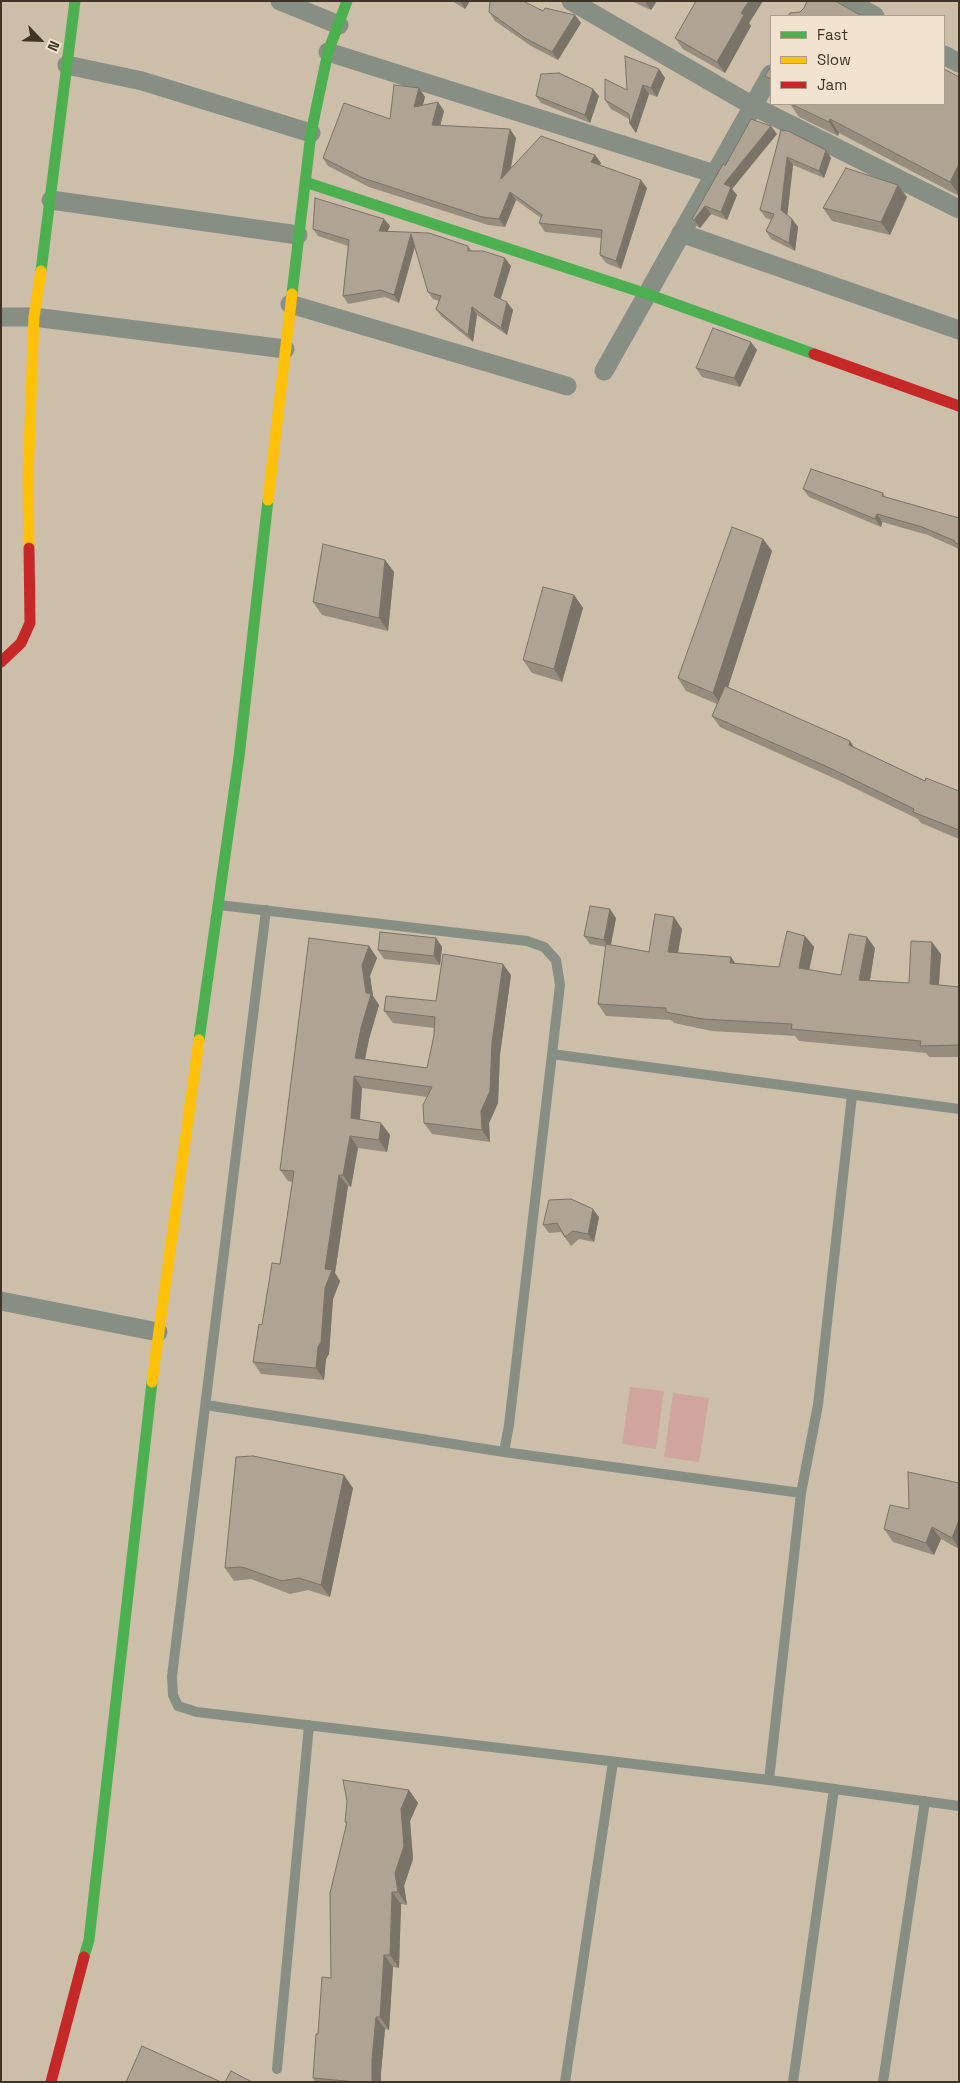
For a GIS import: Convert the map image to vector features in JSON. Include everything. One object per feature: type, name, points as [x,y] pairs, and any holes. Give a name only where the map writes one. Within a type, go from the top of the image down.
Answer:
[{"type":"street","points":[[1,662],[21,643],[30,623],[28,479],[34,317],[51,200],[74,1]]},
{"type":"street","points":[[280,1],[339,25]]},
{"type":"street","points":[[51,2082],[89,1940],[158,1332],[239,757],[284,348],[311,133],[328,52],[347,1]]},
{"type":"street","points":[[571,1],[754,106],[959,209]]},
{"type":"street","points":[[848,1],[873,15]]},
{"type":"street","points":[[328,52],[714,174]]},
{"type":"street","points":[[945,56],[959,63]]},
{"type":"street","points":[[66,65],[142,81],[311,133]]},
{"type":"street","points":[[604,371],[770,76]]},
{"type":"street","points":[[305,182],[647,294],[959,406]]},
{"type":"street","points":[[51,200],[298,235]]},
{"type":"street","points":[[681,233],[959,330]]},
{"type":"street","points":[[290,304],[567,386]]},
{"type":"street","points":[[1,316],[34,317],[284,348]]},
{"type":"street","points":[[1,1301],[158,1332]]},
{"type":"lane","points":[[218,904],[527,941],[544,947],[556,960],[560,985],[509,1425],[504,1452]]},
{"type":"lane","points":[[266,910],[172,1676],[172,1695],[178,1706],[196,1712],[769,1780],[959,1806]]},
{"type":"lane","points":[[552,1054],[959,1109]]},
{"type":"lane","points":[[769,1780],[801,1493],[818,1405],[852,1095]]},
{"type":"lane","points":[[206,1405],[504,1452],[801,1493]]},
{"type":"lane","points":[[277,2069],[309,1725]]},
{"type":"lane","points":[[565,2082],[613,1762]]},
{"type":"lane","points":[[793,2082],[834,1789]]},
{"type":"lane","points":[[883,2082],[925,1801]]},
{"type":"shaded area","points":[[630,1387],[664,1391],[656,1449],[622,1444]]},
{"type":"shaded area","points":[[673,1393],[709,1398],[699,1462],[664,1457]]},
{"type":"building","points":[[490,1],[523,1],[543,11],[545,8],[575,15],[552,52],[525,38],[489,12]]},
{"type":"building","points":[[696,1],[749,1],[741,13],[744,15],[717,62],[675,38]]},
{"type":"building","points":[[807,1],[835,1],[860,15],[789,15],[790,13],[800,12]]},
{"type":"building","points":[[625,56],[659,69],[651,88],[643,85],[630,124],[629,114],[605,100],[605,79],[627,90]]},
{"type":"building","points":[[770,68],[770,78],[765,76]]},
{"type":"building","points":[[945,70],[959,77],[959,164],[950,182],[830,119],[829,122],[793,105],[945,105]]},
{"type":"building","points":[[559,73],[593,89],[585,115],[536,96],[541,74]]},
{"type":"building","points":[[394,85],[419,88],[414,107],[438,102],[432,125],[510,129],[501,179],[541,136],[595,155],[591,162],[641,180],[616,261],[600,255],[602,230],[539,223],[542,215],[510,192],[499,219],[482,217],[363,178],[323,158],[344,103],[390,119]]},
{"type":"building","points":[[751,119],[771,126],[724,184],[731,187],[721,212],[705,206],[694,220],[692,219],[723,164],[725,166]]},
{"type":"building","points":[[781,130],[788,131],[826,150],[819,171],[787,157],[781,210],[792,219],[789,243],[766,231],[774,214],[760,210]]},
{"type":"building","points":[[846,168],[898,185],[881,222],[823,208]]},
{"type":"building","points":[[315,198],[384,219],[379,231],[429,233],[468,246],[468,251],[483,251],[505,258],[494,296],[507,302],[501,328],[472,307],[468,335],[436,309],[441,296],[428,292],[411,234],[394,295],[380,290],[343,296],[349,240],[313,229]]},
{"type":"building","points":[[713,328],[751,342],[734,378],[696,368]]},
{"type":"building","points":[[811,469],[883,493],[882,496],[959,518],[959,544],[922,527],[877,514],[875,519],[803,489]]},
{"type":"building","points":[[732,527],[763,539],[713,693],[678,678]]},
{"type":"building","points":[[323,544],[385,560],[379,618],[313,602]]},
{"type":"building","points":[[543,587],[574,595],[554,669],[523,660]]},
{"type":"building","points":[[725,686],[850,741],[849,745],[925,781],[926,778],[959,791],[959,830],[913,812],[914,809],[830,768],[712,716]]},
{"type":"building","points":[[590,906],[610,909],[604,940],[584,936]]},
{"type":"building","points":[[655,914],[674,917],[668,952],[731,957],[730,963],[779,967],[787,931],[805,936],[799,968],[841,975],[849,934],[867,937],[859,980],[909,983],[911,941],[932,942],[930,984],[959,987],[959,1045],[920,1046],[921,1041],[791,1029],[792,1024],[703,1019],[666,1012],[666,1008],[598,1004],[606,944],[649,952]]},
{"type":"building","points":[[380,932],[436,938],[434,956],[378,950]]},
{"type":"building","points":[[309,938],[369,946],[362,965],[366,993],[371,994],[355,1058],[427,1068],[434,1035],[435,1017],[384,1011],[386,996],[436,1001],[443,954],[503,964],[492,1042],[490,1091],[481,1111],[482,1130],[424,1123],[423,1105],[432,1087],[354,1076],[351,1118],[381,1123],[379,1140],[350,1136],[343,1175],[339,1175],[325,1269],[332,1270],[325,1288],[321,1342],[318,1347],[316,1368],[253,1362],[259,1324],[262,1325],[272,1263],[280,1264],[294,1171],[280,1170]]},
{"type":"building","points":[[571,1199],[593,1209],[588,1234],[573,1231],[565,1237],[557,1223],[543,1225],[549,1200]]},
{"type":"building","points":[[253,1456],[344,1475],[321,1585],[299,1578],[282,1581],[242,1567],[225,1568],[236,1457]]},
{"type":"building","points":[[908,1472],[959,1483],[959,1520],[952,1538],[932,1527],[926,1543],[884,1529],[890,1505],[909,1509]]},
{"type":"building","points":[[343,1780],[409,1790],[401,1809],[404,1846],[395,1873],[398,1892],[392,1892],[390,1955],[384,1955],[380,2017],[376,2017],[372,2059],[372,2082],[313,2078],[322,1977],[331,1978],[330,1893],[347,1822],[345,1822],[347,1801]]},
{"type":"building","points":[[142,2046],[221,2082],[126,2082]]},
{"type":"building","points":[[231,2071],[252,2082],[225,2082]]},
{"type":"traffic: fast","points":[[41,271],[75,1]]},
{"type":"traffic: fast","points":[[292,294],[311,133],[328,52],[347,1]]},
{"type":"traffic: fast","points":[[305,182],[647,294],[814,354]]},
{"type":"traffic: fast","points":[[199,1040],[239,757],[268,500]]},
{"type":"traffic: fast","points":[[84,1957],[89,1940],[152,1382]]},
{"type":"traffic: slow","points":[[29,548],[28,479],[34,317],[41,271]]},
{"type":"traffic: slow","points":[[268,500],[292,294]]},
{"type":"traffic: slow","points":[[152,1382],[199,1040]]},
{"type":"traffic: jam","points":[[814,354],[959,406]]},
{"type":"traffic: jam","points":[[1,662],[21,643],[30,623],[29,548]]},
{"type":"traffic: jam","points":[[51,2082],[84,1957]]}]
